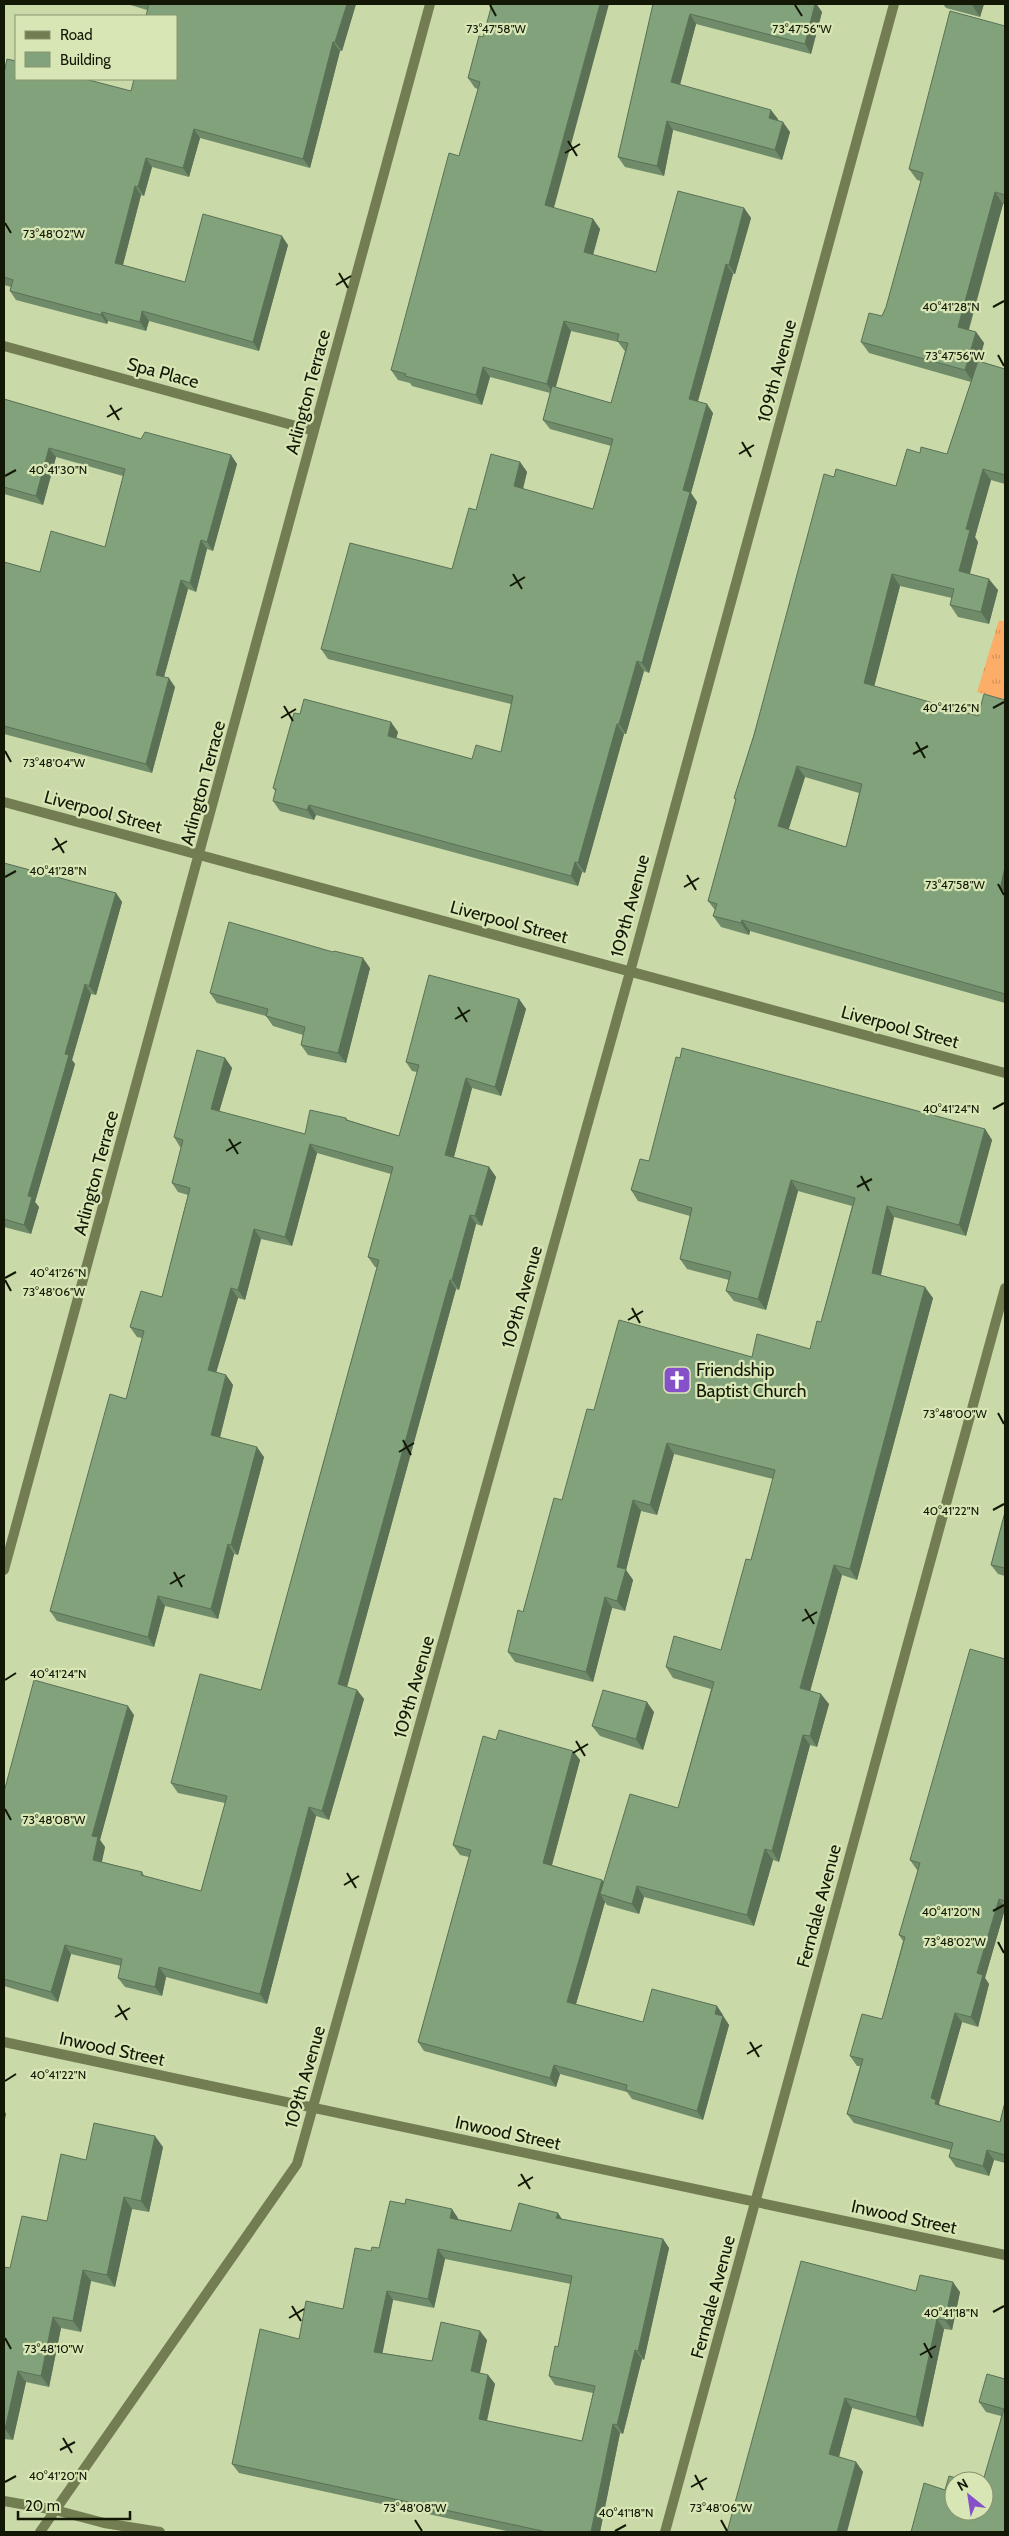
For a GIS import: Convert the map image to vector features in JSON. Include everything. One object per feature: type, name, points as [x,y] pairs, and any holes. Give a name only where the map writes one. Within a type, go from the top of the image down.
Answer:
[{"type":"street","name":"Arlington Terrace","points":[[4,1570],[430,4]]},
{"type":"street","name":"109th Avenue","points":[[40,2532],[297,2164],[630,972],[894,4]]},
{"type":"street","name":"Spa Place","points":[[4,346],[314,431]]},
{"type":"street","name":"Liverpool Street","points":[[4,802],[1005,1073]]},
{"type":"street","name":"Ferndale Avenue","points":[[665,2532],[1005,1288]]},
{"type":"street","name":"Inwood Street","points":[[4,2042],[1005,2255]]},
{"type":"street","points":[[4,2501],[56,2510],[104,2524],[160,2532]]},
{"type":"green space","points":[[999,620],[1005,622],[1005,700],[977,692]]},
{"type":"building","points":[[149,4],[347,4],[335,42],[333,42],[303,159],[194,129],[183,168],[146,158],[138,187],[135,186],[115,263],[185,282],[203,214],[282,236],[253,342],[142,311],[140,322],[102,312],[101,315],[10,291],[13,280],[4,277],[4,73],[7,59],[15,61],[15,80],[89,80],[131,91],[134,80],[178,80],[178,15],[146,15]]},
{"type":"building","points":[[492,4],[600,4],[545,205],[593,219],[584,252],[656,272],[678,191],[744,208],[729,265],[726,264],[689,399],[707,404],[683,490],[690,492],[642,663],[637,661],[619,724],[617,724],[578,863],[575,862],[571,876],[309,805],[307,810],[273,801],[276,789],[273,788],[294,713],[300,714],[304,699],[391,722],[388,736],[472,759],[476,745],[501,752],[513,696],[321,649],[350,543],[452,569],[469,508],[476,510],[491,454],[520,462],[514,486],[593,509],[613,439],[543,420],[552,386],[611,403],[628,343],[617,341],[619,334],[564,321],[547,384],[483,367],[476,395],[405,376],[406,374],[391,370],[449,153],[459,156],[480,82],[468,78],[479,36],[483,37]]},
{"type":"building","points":[[653,4],[815,4],[805,44],[690,14],[671,82],[771,110],[769,118],[783,122],[775,150],[667,121],[657,166],[618,157]]},
{"type":"building","points":[[950,11],[1005,26],[1005,195],[995,192],[958,327],[976,332],[965,370],[861,342],[869,313],[882,316],[886,307],[923,173],[909,169]]},
{"type":"building","points":[[978,361],[1005,369],[1005,475],[983,469],[966,529],[970,530],[959,571],[989,579],[981,612],[950,605],[954,589],[892,574],[864,683],[978,716],[984,694],[1005,700],[1005,867],[1000,889],[1005,891],[1005,994],[742,920],[741,923],[713,916],[717,904],[708,901],[736,799],[734,798],[754,735],[824,474],[834,477],[836,469],[896,486],[907,449],[920,453],[921,447],[947,454]],"holes":[[[797,766],[862,784],[846,847],[778,826]]]},
{"type":"building","points":[[4,399],[141,439],[145,432],[231,455],[207,542],[201,540],[190,583],[181,580],[156,675],[169,678],[146,764],[4,726],[4,562],[40,572],[51,531],[105,547],[125,469],[49,448],[36,496],[4,487]]},
{"type":"building","points":[[4,863],[116,893],[89,986],[85,984],[65,1054],[69,1055],[28,1196],[32,1197],[24,1225],[4,1219]]},
{"type":"building","points":[[229,922],[333,952],[363,958],[338,1053],[301,1045],[305,1027],[266,1016],[268,1009],[210,993]]},
{"type":"building","points":[[429,975],[519,999],[495,1087],[466,1078],[445,1155],[489,1167],[475,1216],[470,1215],[452,1280],[450,1280],[338,1684],[357,1690],[322,1811],[309,1807],[260,1994],[159,1967],[155,1987],[118,1978],[122,1959],[65,1945],[51,1992],[4,1979],[4,1792],[34,1680],[128,1706],[92,1836],[98,1837],[93,1860],[142,1872],[141,1875],[201,1891],[227,1796],[171,1783],[200,1674],[261,1690],[379,1260],[368,1257],[393,1167],[310,1144],[285,1237],[254,1229],[238,1290],[231,1288],[208,1370],[226,1375],[211,1435],[257,1447],[231,1545],[228,1544],[211,1609],[158,1596],[148,1637],[50,1611],[110,1394],[126,1399],[144,1331],[130,1327],[141,1291],[162,1297],[190,1188],[172,1183],[183,1140],[174,1137],[197,1050],[225,1058],[211,1109],[305,1134],[310,1110],[346,1118],[346,1120],[399,1136],[419,1065],[406,1062]]},
{"type":"building","points":[[682,1048],[985,1129],[959,1225],[887,1206],[872,1273],[925,1287],[850,1569],[834,1565],[800,1688],[821,1694],[810,1736],[803,1735],[772,1851],[765,1849],[747,1915],[637,1886],[632,1904],[600,1894],[630,1794],[678,1808],[714,1682],[666,1667],[674,1636],[721,1650],[746,1559],[751,1560],[775,1470],[667,1443],[650,1505],[633,1500],[617,1567],[626,1569],[617,1601],[605,1597],[586,1672],[508,1652],[518,1610],[523,1612],[554,1498],[562,1500],[587,1409],[594,1410],[619,1320],[752,1357],[757,1334],[810,1349],[817,1321],[821,1322],[855,1198],[791,1180],[758,1299],[726,1291],[731,1272],[680,1259],[692,1208],[631,1190],[640,1159],[649,1161],[676,1057],[680,1058]]},
{"type":"building","points":[[1005,1512],[1005,1568],[991,1565]]},
{"type":"building","points":[[970,1649],[1005,1659],[1005,1901],[999,1899],[977,1973],[983,1975],[971,2017],[955,2013],[931,2098],[936,2100],[935,2104],[1000,2122],[1005,2102],[1005,2155],[987,2150],[983,2166],[949,2157],[953,2143],[847,2114],[863,2059],[850,2056],[862,2014],[882,2019],[905,1937],[899,1935],[920,1863],[910,1860]]},
{"type":"building","points":[[603,1690],[647,1702],[636,1739],[592,1726]]},
{"type":"building","points":[[499,1730],[573,1751],[543,1863],[602,1880],[567,2002],[643,2022],[652,1989],[717,2006],[715,2014],[723,2016],[697,2111],[626,2090],[627,2085],[554,2065],[550,2078],[418,2042],[471,1850],[453,1845],[483,1736],[496,1740]]},
{"type":"building","points":[[94,2123],[155,2136],[141,2201],[124,2197],[107,2275],[83,2270],[73,2321],[53,2317],[41,2376],[18,2371],[4,2429],[4,2267],[10,2268],[22,2216],[47,2221],[61,2154],[86,2160]]},
{"type":"building","points":[[406,2199],[452,2209],[450,2218],[511,2231],[519,2203],[558,2213],[556,2218],[663,2239],[638,2351],[635,2350],[617,2425],[613,2424],[591,2532],[547,2532],[232,2464],[260,2329],[299,2339],[306,2301],[343,2309],[355,2248],[371,2251],[372,2247],[379,2248],[390,2201],[405,2204]],"holes":[[[438,2249],[572,2276],[558,2347],[555,2346],[549,2376],[595,2386],[582,2441],[479,2419],[488,2375],[471,2371],[480,2331],[441,2322],[432,2361],[374,2352],[387,2291],[428,2299]]]},
{"type":"building","points":[[801,2261],[916,2291],[920,2275],[953,2282],[945,2320],[937,2319],[916,2417],[845,2398],[829,2454],[856,2462],[837,2532],[727,2532]]},
{"type":"building","points":[[987,2374],[1005,2379],[1005,2532],[911,2532],[924,2483],[944,2490],[944,2521],[994,2521],[994,2471],[986,2471],[1004,2409],[979,2402]]},
{"type":"place","name":"Friendship Baptist Church","points":[[677,1380]]}]
